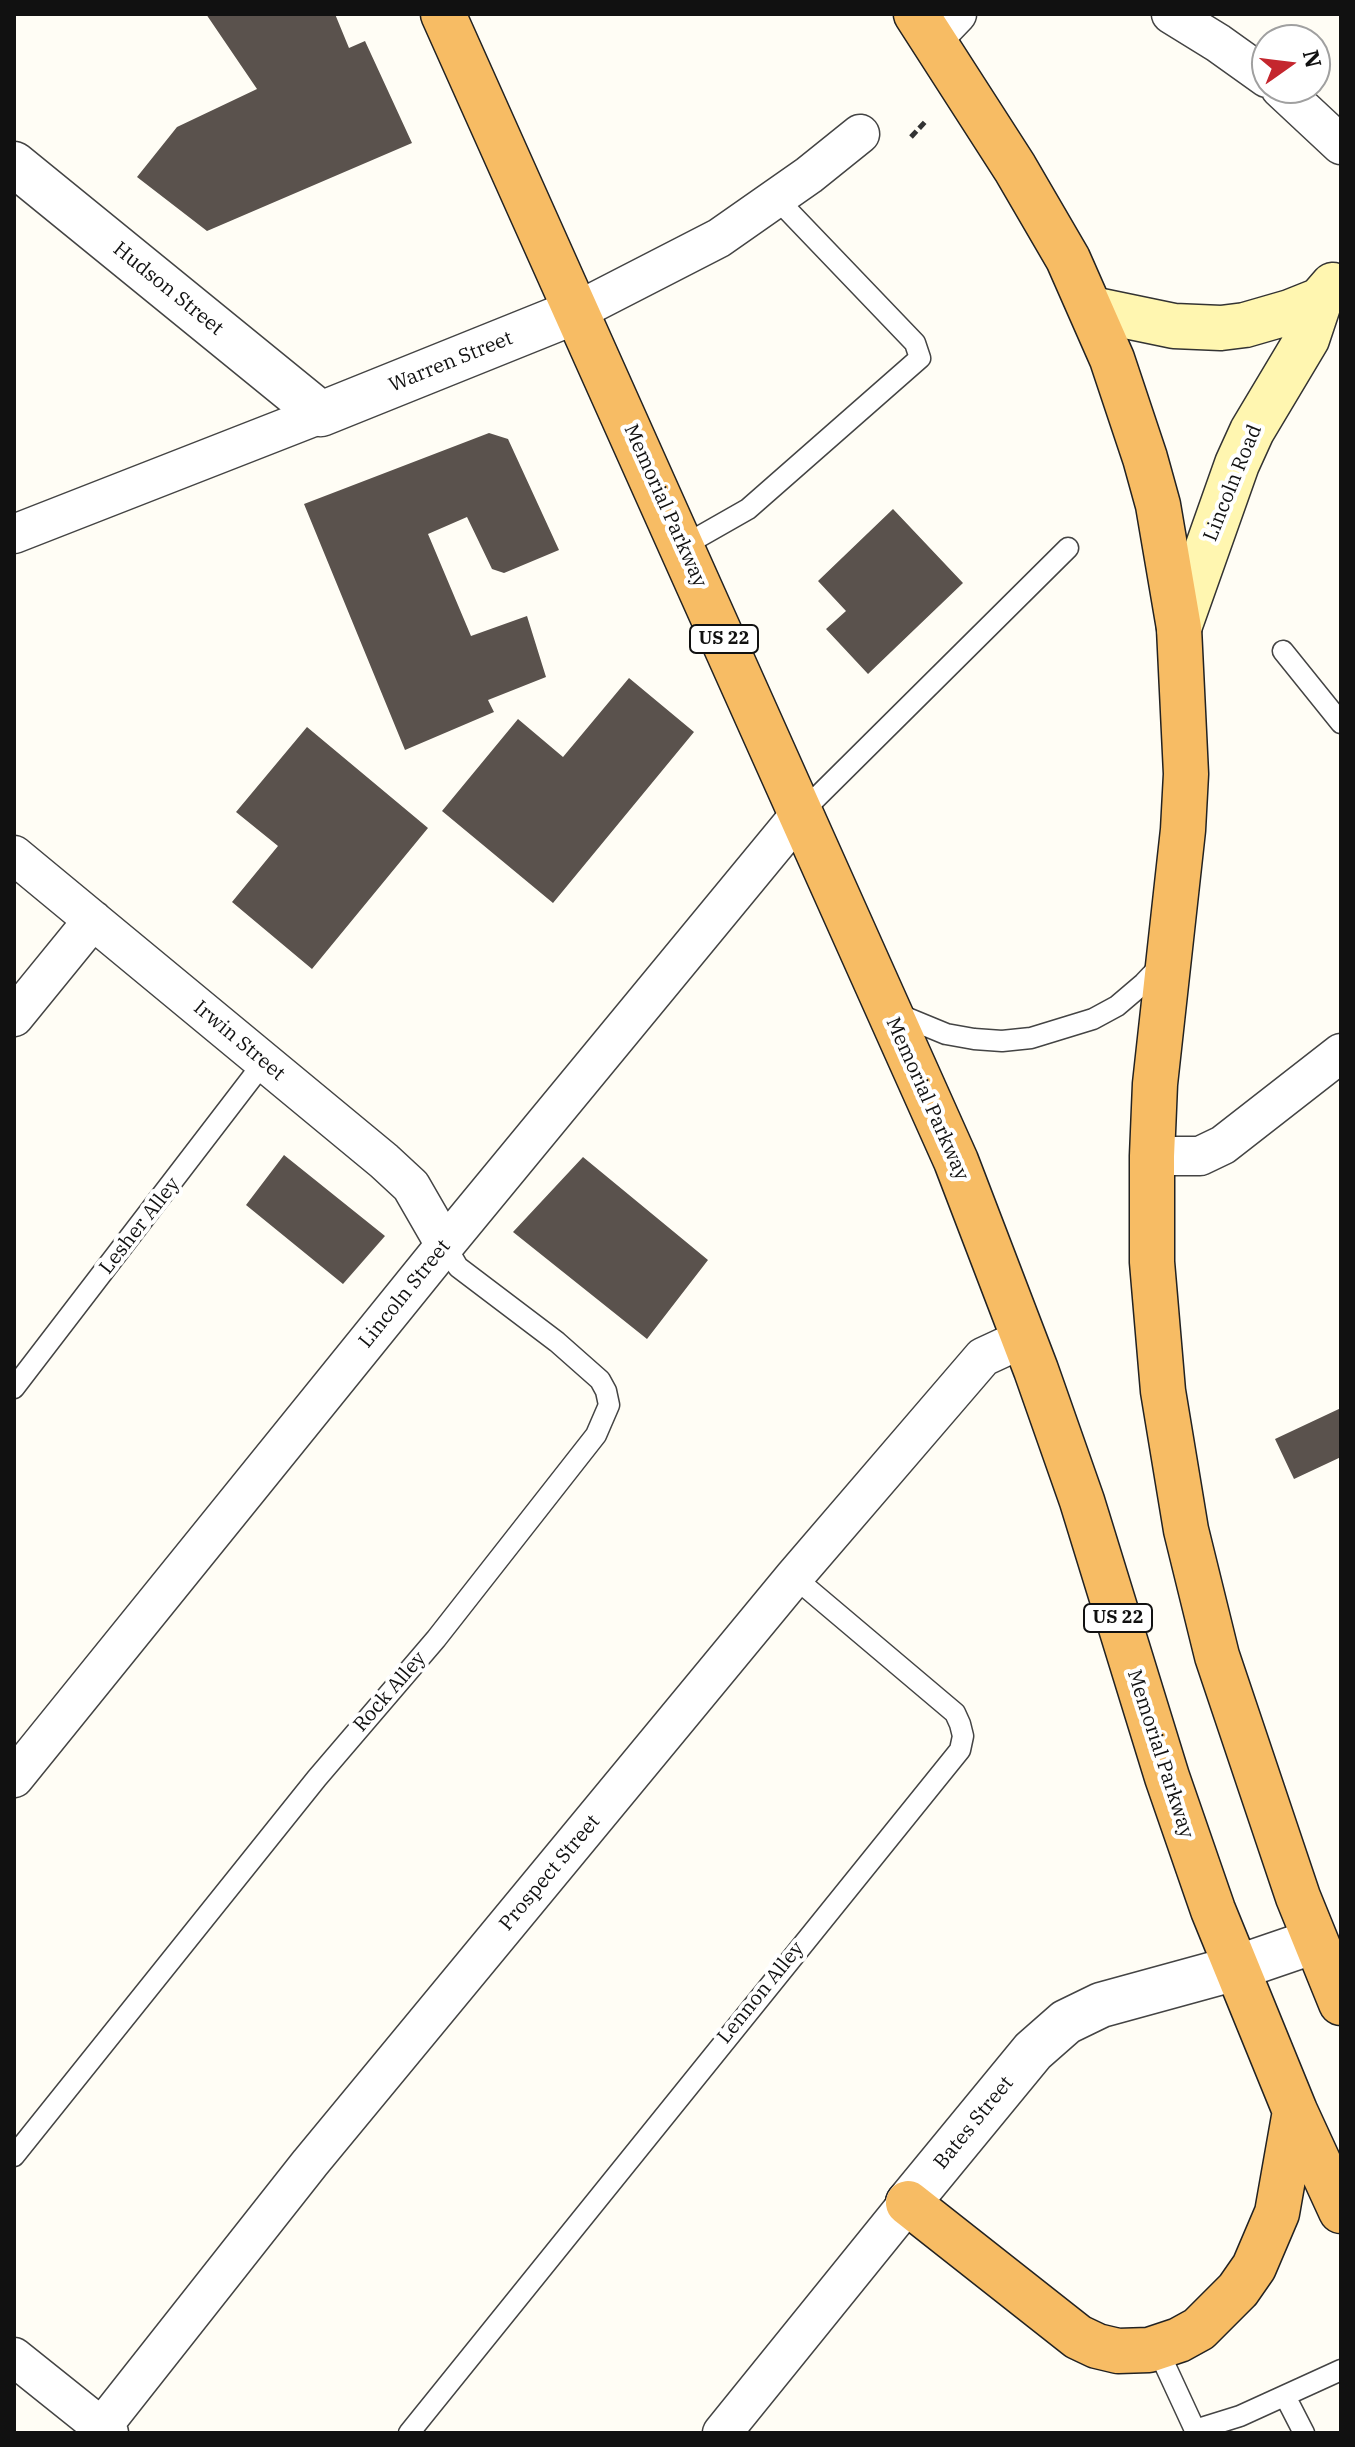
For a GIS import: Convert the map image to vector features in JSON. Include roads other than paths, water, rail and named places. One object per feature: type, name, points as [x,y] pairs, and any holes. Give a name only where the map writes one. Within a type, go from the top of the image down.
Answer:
[{"type":"highway","name":"Memorial Parkway","points":[[448,19],[956,1161],[1082,1501],[1181,1820],[1236,1968],[1295,2111],[1341,2211]]},
{"type":"highway","points":[[935,22],[1044,215],[1092,309],[1145,458],[1167,551],[1179,628],[1186,774],[1171,954],[1155,1084],[1152,1262],[1172,1455],[1186,1530],[1217,1656],[1271,1820],[1328,1937],[1341,2003]]},
{"type":"highway","points":[[908,2203],[1078,2337],[1118,2351],[1157,2348],[1199,2329],[1218,2312],[1254,2267],[1277,2213],[1295,2111]]},
{"type":"main road","name":"Lincoln Road","points":[[1092,309],[1174,326],[1221,328],[1268,320],[1330,289]]},
{"type":"main road","name":"Lincoln Road","points":[[1179,628],[1237,464],[1252,431],[1307,339],[1330,289]]},
{"type":"street","points":[[1171,14],[1251,67]]},
{"type":"street","points":[[1297,104],[1341,145]]},
{"type":"street","name":"Warren Street","points":[[14,534],[577,311],[719,238],[777,199],[860,134]]},
{"type":"street","name":"Hudson Street","points":[[14,164],[321,414]]},
{"type":"street","name":"Lincoln Street","points":[[14,1778],[445,1245],[801,813]]},
{"type":"street","name":"Irwin Street","points":[[14,855],[411,1186],[445,1245]]},
{"type":"street","points":[[14,1017],[93,920]]},
{"type":"street","points":[[1152,1156],[1200,1156],[1223,1145],[1341,1053]]},
{"type":"street","name":"Prospect Street","points":[[103,2431],[310,2163],[794,1577],[983,1357],[1024,1338]]},
{"type":"street","name":"Bates Street","points":[[722,2433],[1033,2051],[1066,2022],[1101,2005],[1236,1968],[1328,1937]]},
{"type":"street","points":[[14,2357],[103,2431]]},
{"type":"lane","points":[[683,546],[748,509],[920,358],[915,343],[777,199]]},
{"type":"lane","points":[[801,813],[1068,548]]},
{"type":"lane","points":[[1283,651],[1341,723]]},
{"type":"lane","points":[[888,1010],[946,1034],[1002,1041],[1031,1038],[1093,1019],[1117,1006],[1171,954]]},
{"type":"lane","name":"Lesher Alley","points":[[14,1388],[264,1062]]},
{"type":"lane","name":"Rock Alley","points":[[14,2156],[317,1778],[445,1628],[596,1435],[609,1405],[600,1380],[557,1342],[458,1267],[445,1245]]},
{"type":"lane","name":"Lennon Alley","points":[[409,2433],[960,1750],[963,1736],[955,1713],[794,1577]]},
{"type":"lane","points":[[1157,2348],[1195,2430],[1240,2416],[1341,2370]]},
{"type":"lane","points":[[1285,2396],[1304,2433]]}]
